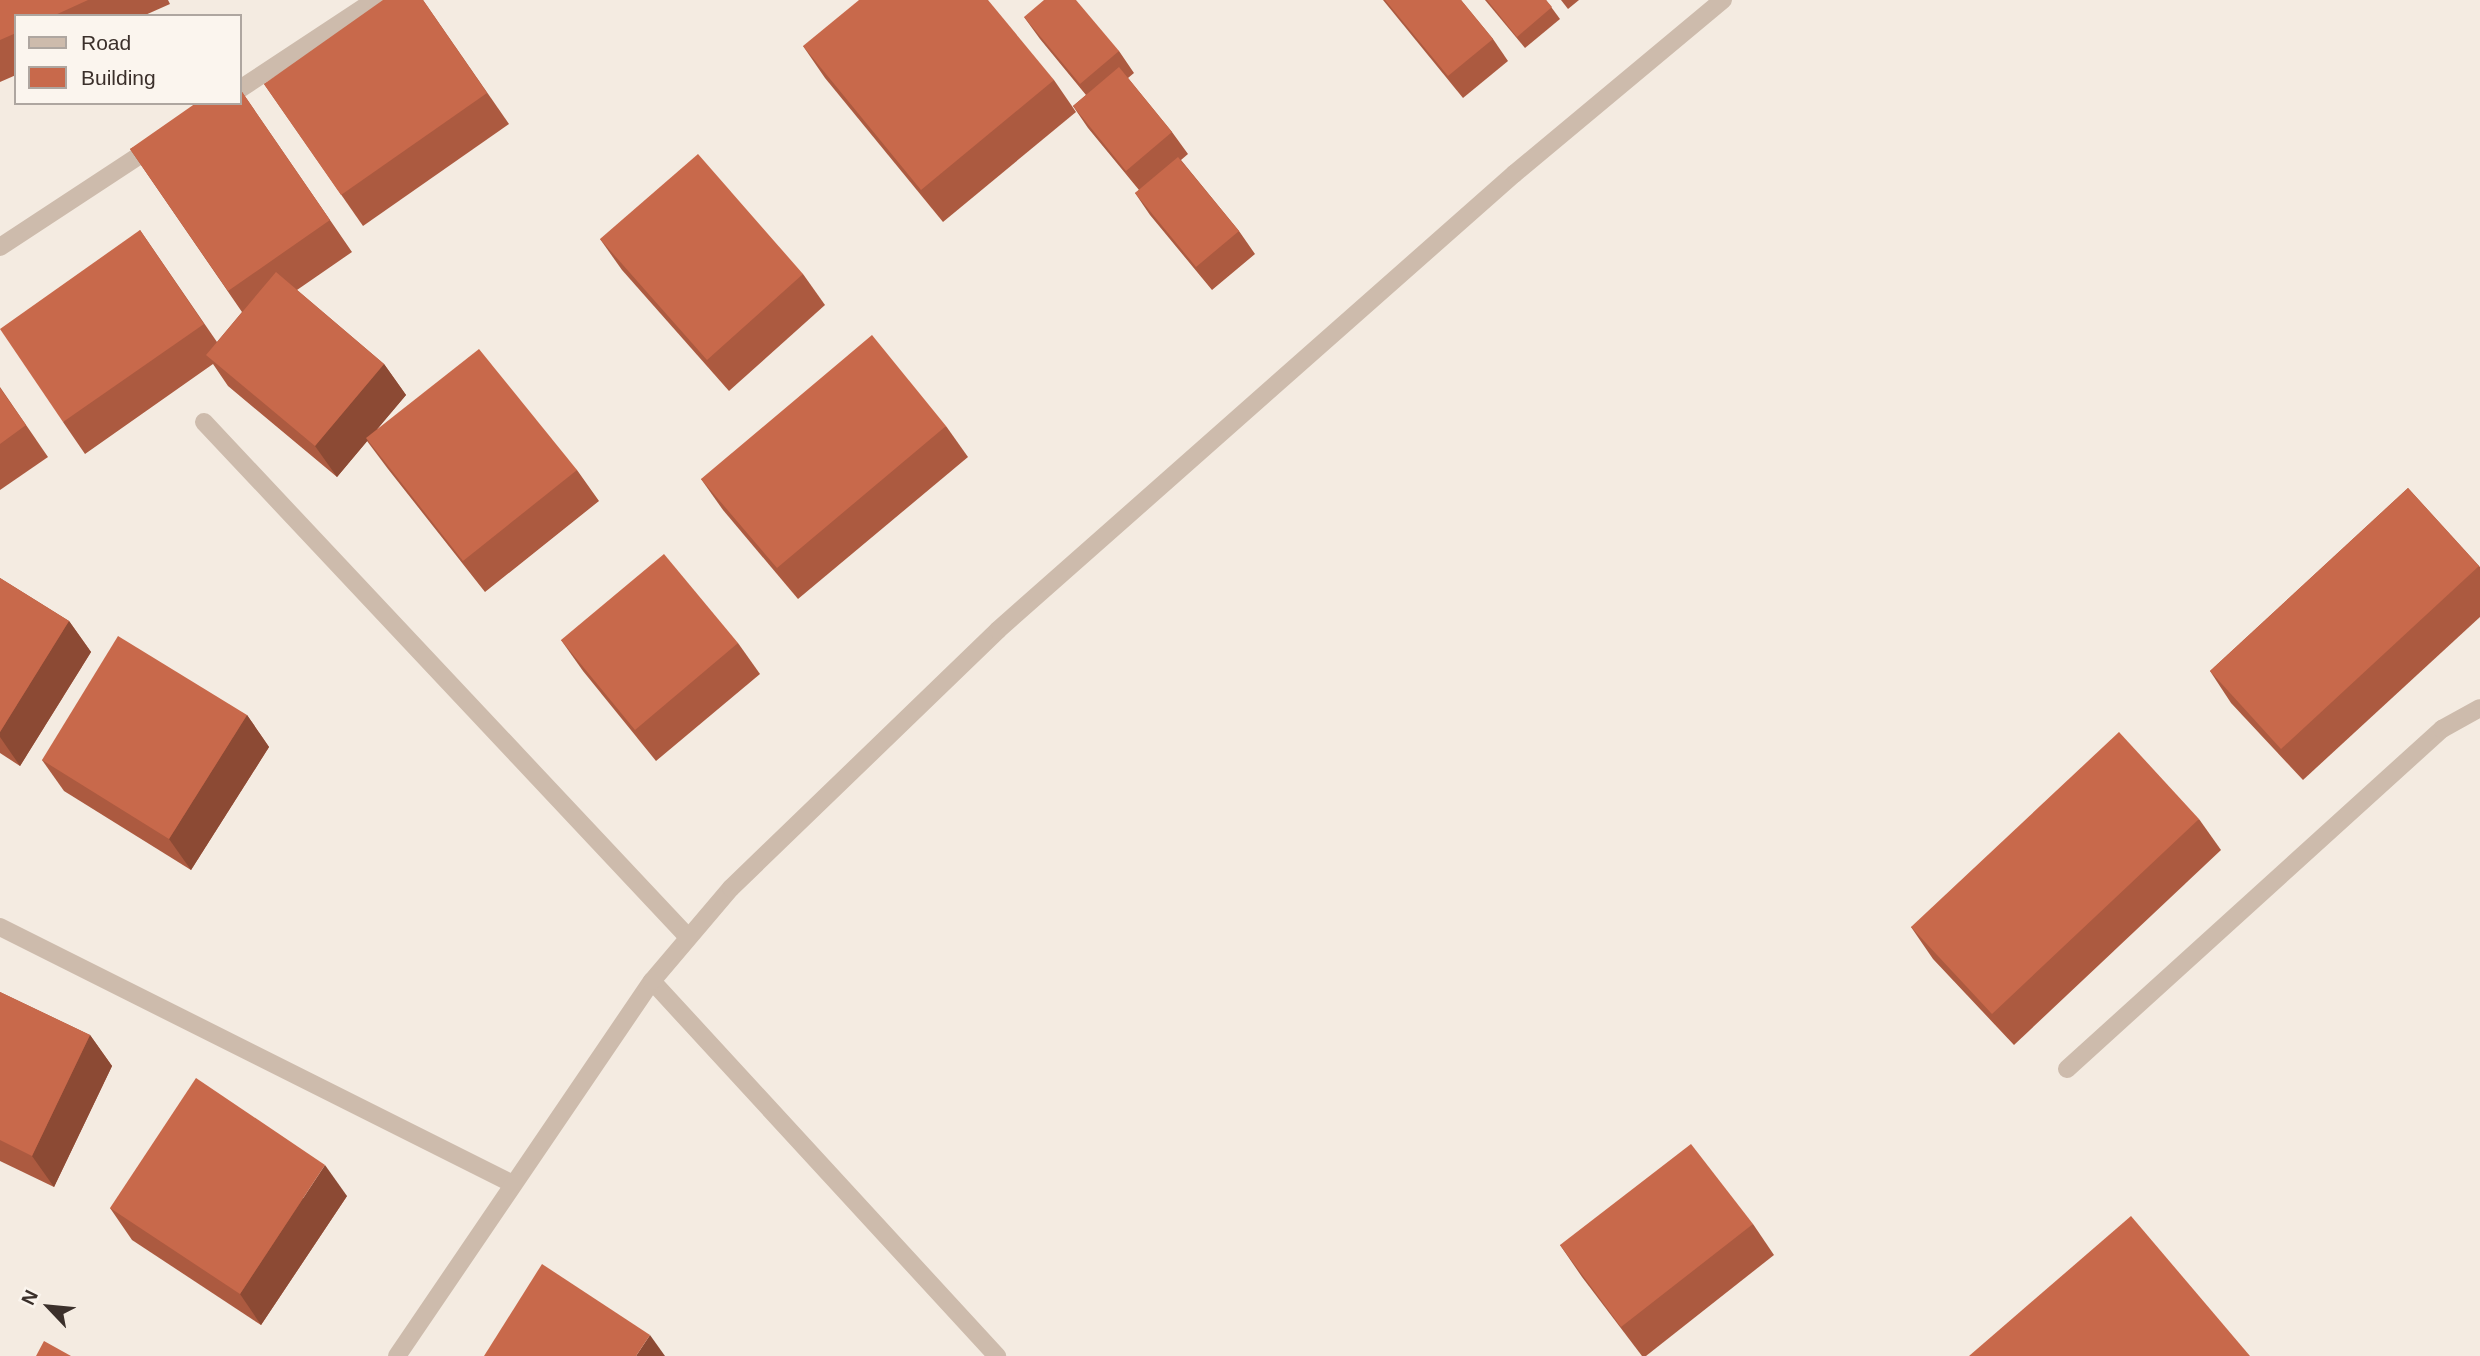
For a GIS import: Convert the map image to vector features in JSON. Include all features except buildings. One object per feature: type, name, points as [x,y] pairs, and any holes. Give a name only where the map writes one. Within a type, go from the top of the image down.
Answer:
[{"type":"street","points":[[242,88],[375,0]]},
{"type":"street","points":[[397,1356],[510,1183],[652,981],[688,937],[846,771],[998,630],[1514,174],[1723,0]]},
{"type":"street","points":[[0,247],[175,132]]},
{"type":"street","points":[[204,422],[688,937]]},
{"type":"street","points":[[2067,1069],[2442,729],[2480,708]]},
{"type":"street","points":[[0,927],[510,1183]]},
{"type":"street","points":[[652,981],[997,1356]]}]
